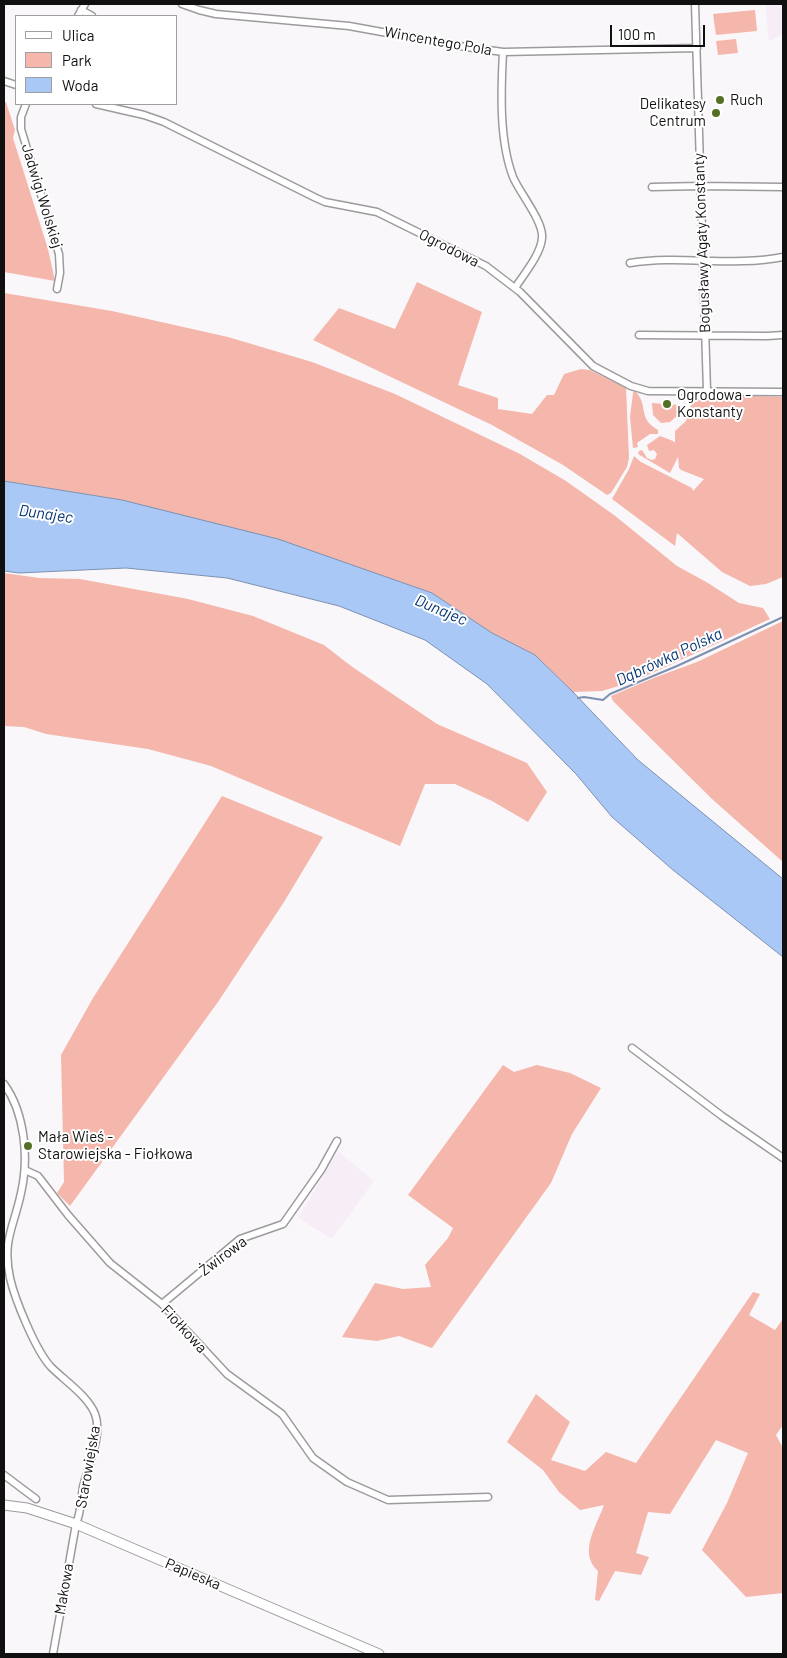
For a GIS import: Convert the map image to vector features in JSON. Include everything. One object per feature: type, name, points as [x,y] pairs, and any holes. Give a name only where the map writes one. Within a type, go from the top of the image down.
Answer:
[{"type":"street","points":[[79,13],[85,4]]},
{"type":"street","name":"Wincentego Pola","points":[[182,4],[216,14],[350,26],[503,52],[697,48]]},
{"type":"street","name":"Bogusławy Agaty Konstanty","points":[[695,4],[706,391]]},
{"type":"street","points":[[503,52],[501,83],[506,148],[513,177],[541,227],[542,238],[535,258],[515,288]]},
{"type":"street","name":"Jadwigi Wolskiej","points":[[26,105],[21,117],[21,129],[60,254],[60,273],[57,289]]},
{"type":"street","name":"Ogrodowa","points":[[100,105],[144,115],[164,122],[325,202],[377,212],[486,266],[515,288],[593,366],[631,386],[648,391],[783,392]]},
{"type":"street","points":[[652,187],[783,186]]},
{"type":"street","points":[[630,263],[652,260],[757,260],[783,257]]},
{"type":"street","points":[[639,335],[783,335]]},
{"type":"street","points":[[632,1048],[722,1116],[783,1158]]},
{"type":"street","name":"Starowiejska","points":[[4,1084],[12,1098],[20,1122],[26,1160],[21,1194],[8,1238],[7,1263],[11,1280],[36,1346],[43,1358],[87,1402],[95,1414],[98,1426],[76,1524]]},
{"type":"street","name":"Żwirowa","points":[[162,1304],[240,1239],[283,1224],[321,1170],[336,1141]]},
{"type":"street","name":"Fiołkowa","points":[[25,1170],[38,1176],[68,1215],[110,1263],[162,1304],[227,1374],[282,1414],[313,1458],[347,1482],[388,1500],[488,1497]]},
{"type":"street","points":[[4,1475],[36,1499]]},
{"type":"street","name":"Papieska","points":[[4,1505],[27,1508],[76,1524],[379,1654]]},
{"type":"street","name":"Makowa","points":[[53,1654],[76,1524]]},
{"type":"shaded area","points":[[765,4],[783,4],[783,34],[769,41]]},
{"type":"shaded area","points":[[338,1151],[374,1181],[332,1239],[298,1218]]},
{"type":"green space","points":[[755,10],[757,31],[716,35],[713,14]]},
{"type":"green space","points":[[736,39],[738,53],[718,55],[716,41]]},
{"type":"green space","points":[[6,102],[15,130],[13,138],[48,249],[55,281],[4,272],[4,103]]},
{"type":"green space","points":[[417,282],[482,312],[458,385],[498,398],[498,409],[532,414],[547,395],[554,395],[564,374],[581,369],[590,370],[626,388],[629,458],[627,467],[611,493],[607,495],[563,465],[492,425],[313,340],[339,308],[395,329]]},
{"type":"green space","points":[[4,293],[112,311],[228,337],[312,362],[395,394],[520,454],[566,481],[614,515],[677,566],[739,603],[763,608],[770,619],[635,681],[602,691],[573,692],[535,655],[492,633],[432,593],[385,577],[122,500],[4,481]]},
{"type":"green space","points":[[634,390],[639,395],[647,420],[658,430],[658,434],[650,434],[637,443],[638,447],[633,448],[630,417]]},
{"type":"green space","points":[[718,395],[783,397],[783,577],[766,584],[750,586],[722,572],[677,533],[675,546],[612,499],[634,456],[641,462],[692,488],[693,491],[704,479],[681,470],[678,457],[670,473],[638,454],[642,450],[647,458],[655,459],[657,454],[654,450],[649,451],[647,445],[660,436],[675,443],[675,431],[686,421],[691,405],[698,399]]},
{"type":"green space","points":[[652,403],[679,405],[677,416],[670,422],[661,423],[653,415]]},
{"type":"green space","points":[[4,573],[39,578],[80,579],[188,599],[253,616],[324,645],[351,666],[437,724],[527,763],[547,792],[528,822],[492,801],[455,784],[425,784],[400,846],[211,766],[148,749],[46,734],[24,727],[4,726]]},
{"type":"green space","points":[[783,621],[783,862],[712,799],[613,701],[611,696],[697,662]]},
{"type":"green space","points":[[222,796],[323,837],[284,902],[218,1002],[70,1206],[57,1193],[64,1182],[61,1055],[93,998]]},
{"type":"green space","points":[[503,1065],[514,1072],[537,1065],[570,1073],[601,1088],[572,1134],[551,1183],[432,1348],[399,1336],[377,1341],[342,1337],[375,1283],[403,1289],[431,1287],[425,1265],[448,1238],[453,1228],[408,1195]]},
{"type":"green space","points":[[753,1292],[760,1294],[749,1315],[775,1330],[783,1319],[783,1425],[776,1435],[783,1448],[783,1593],[746,1597],[702,1550],[727,1503],[748,1453],[716,1440],[670,1514],[648,1512],[636,1553],[649,1557],[641,1575],[615,1571],[599,1601],[595,1600],[598,1571],[592,1564],[589,1548],[593,1531],[604,1505],[580,1510],[559,1492],[543,1470],[507,1442],[536,1394],[570,1422],[551,1460],[585,1471],[606,1452],[636,1463]]},
{"type":"water","name":"Dunajec","points":[[4,481],[122,500],[278,539],[432,593],[492,633],[535,655],[638,760],[783,879],[783,957],[673,870],[612,817],[576,774],[487,684],[425,640],[339,606],[227,578],[126,568],[19,573],[4,571]]},
{"type":"waterway","name":"Dąbrówka Polska","points":[[578,698],[603,700],[610,694],[677,666],[783,617]]},
{"type":"place","name":"Ruch","points":[[720,100]]},
{"type":"place","name":"Delikatesy Centrum","points":[[716,113]]},
{"type":"place","name":"Ogrodowa - Konstanty","points":[[667,404]]},
{"type":"place","name":"Mała Wieś - Starowiejska - Fiołkowa","points":[[28,1146]]}]
